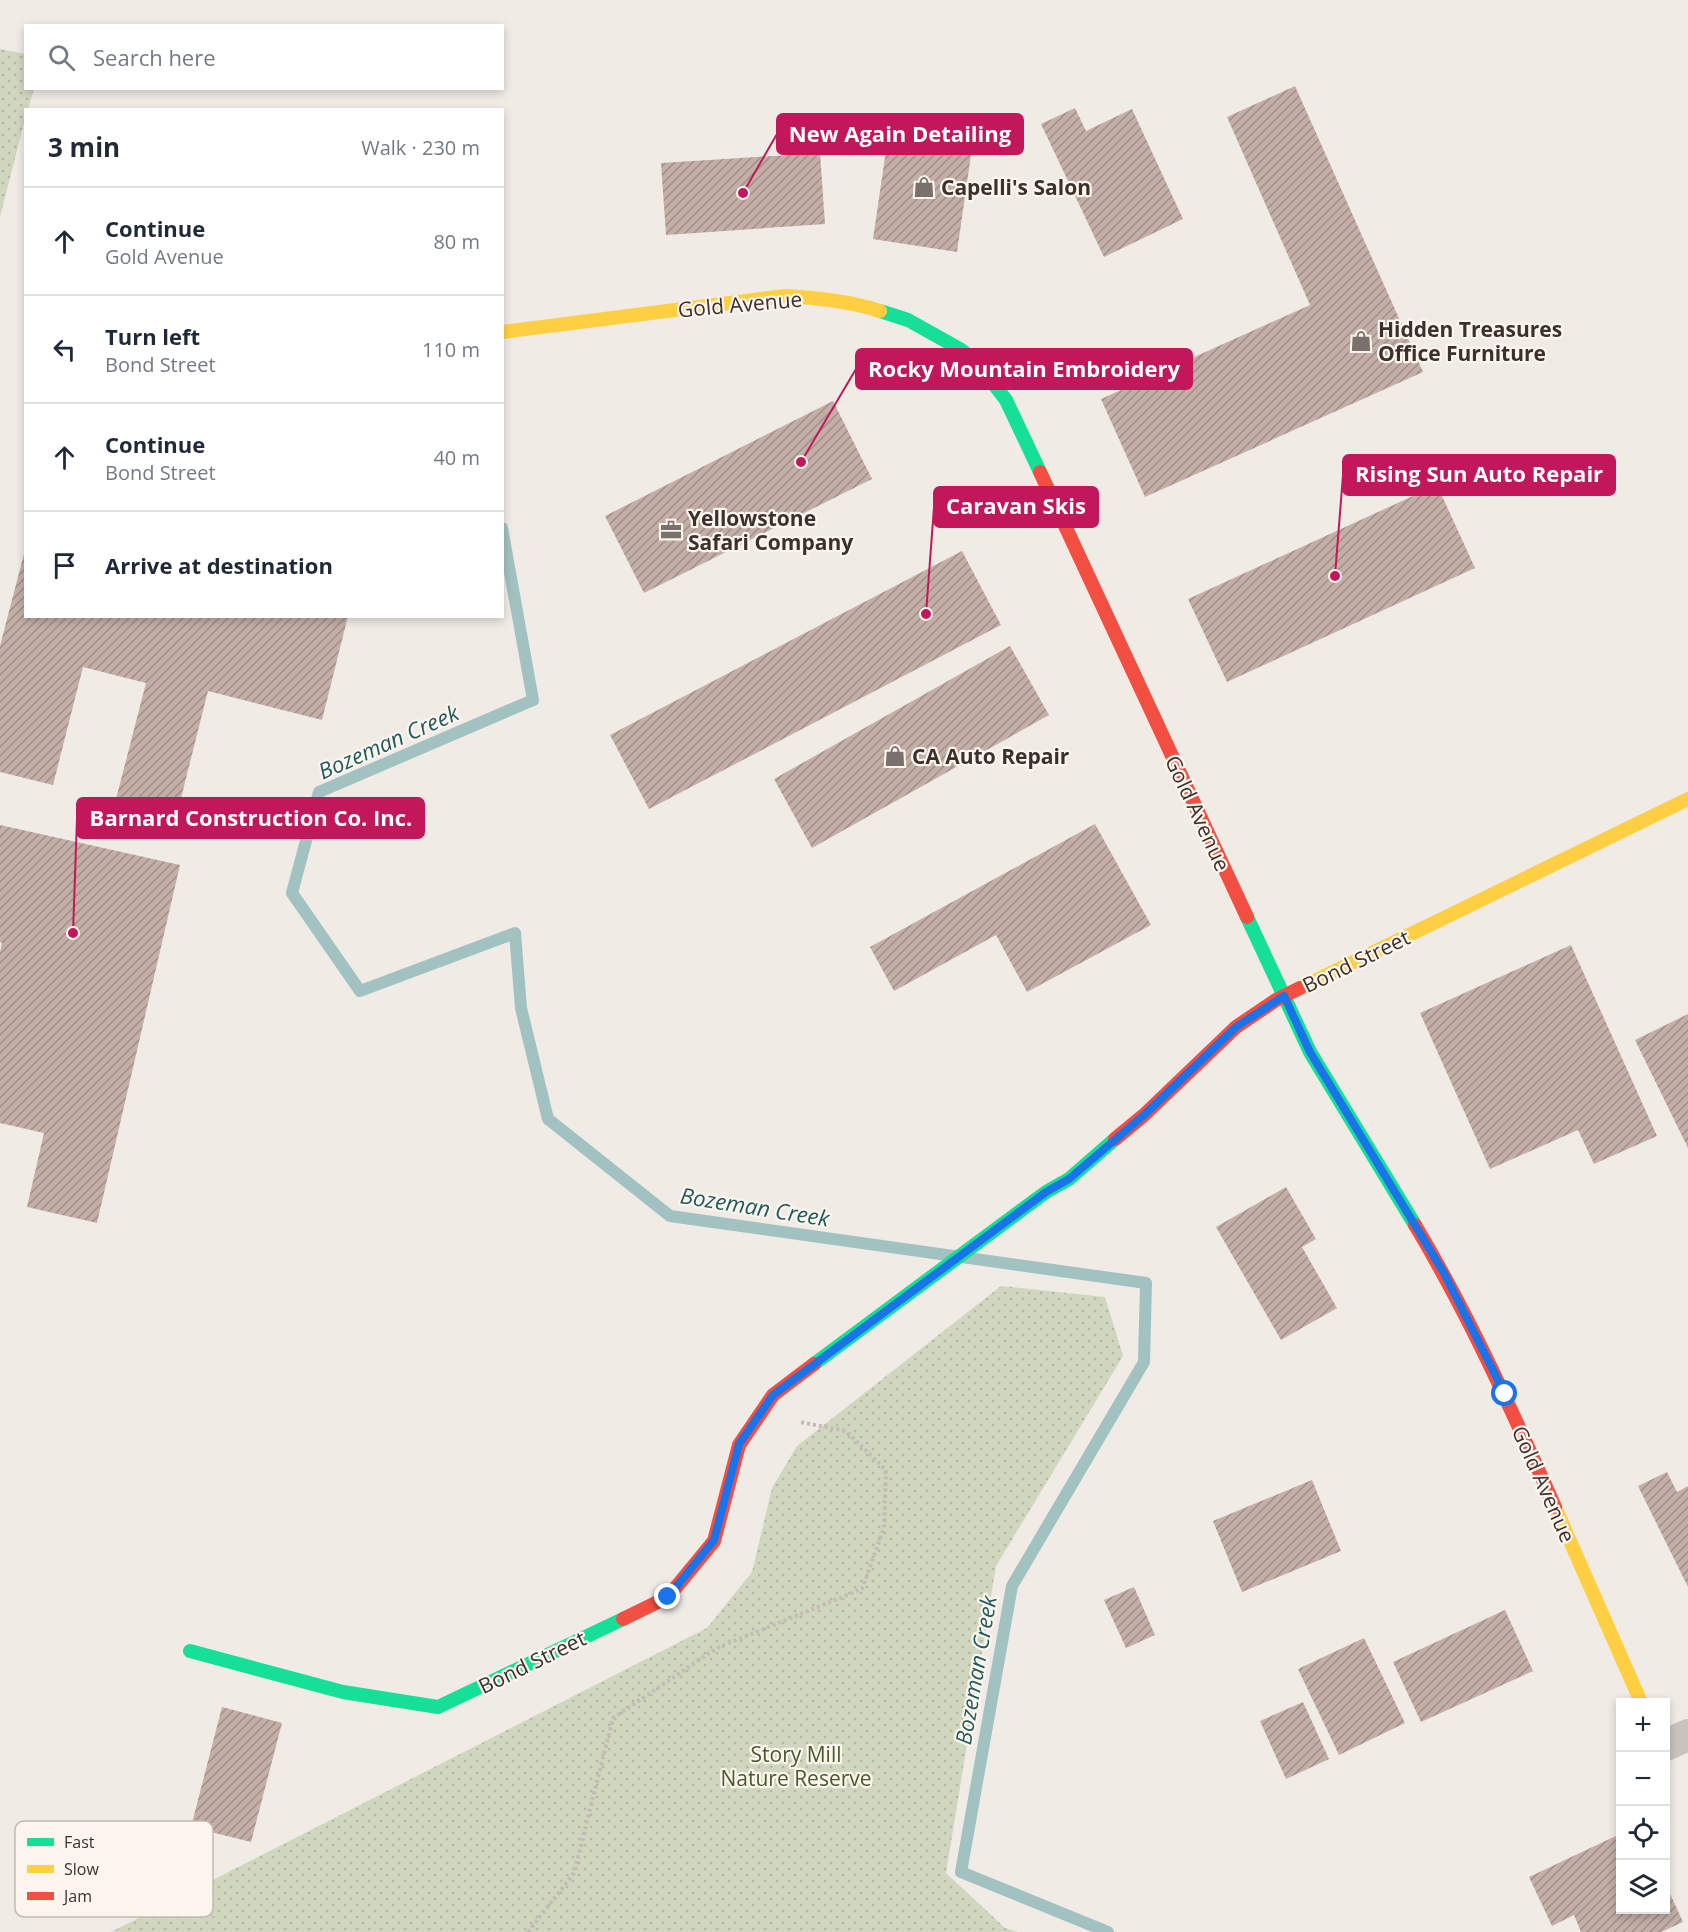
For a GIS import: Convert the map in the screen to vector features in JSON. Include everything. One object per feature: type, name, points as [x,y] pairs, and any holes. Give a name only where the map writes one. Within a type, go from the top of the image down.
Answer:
[{"type":"street","name":"Gold Avenue","points":[[504,332],[785,296],[820,298],[864,306],[908,320],[976,361],[1006,400],[1310,1052],[1449,1283],[1505,1394],[1639,1698]]},
{"type":"street","name":"Bond Street","points":[[190,1651],[344,1692],[438,1707],[668,1597],[714,1540],[739,1444],[773,1395],[1046,1192],[1069,1179],[1144,1115],[1236,1027],[1284,996],[1688,799]]},
{"type":"street","points":[[1670,1743],[1688,1735]]},
{"type":"path","points":[[528,1932],[574,1873],[613,1718],[717,1648],[861,1589],[884,1528],[886,1470],[846,1431],[760,1414]]},
{"type":"green space","points":[[0,49],[24,54],[24,90],[34,90],[28,108],[24,108],[24,123],[0,217]]},
{"type":"green space","name":"Story Mill Nature Reserve","points":[[1001,1286],[1105,1297],[1123,1356],[996,1566],[946,1873],[1005,1928],[1018,1932],[111,1932],[140,1917],[213,1917],[213,1880],[707,1628],[752,1572],[772,1488],[797,1446]]},
{"type":"building","points":[[1295,86],[1423,372],[1145,497],[1101,399],[1310,305],[1227,117]]},
{"type":"building","points":[[1075,108],[1086,131],[1132,109],[1183,219],[1104,257],[1041,124]]},
{"type":"building","name":"Capelli's Salon","points":[[890,123],[974,134],[957,252],[873,239]]},
{"type":"building","points":[[820,153],[825,224],[666,235],[661,163]]},
{"type":"building","points":[[833,401],[872,479],[644,593],[605,516]]},
{"type":"building","points":[[1437,485],[1475,568],[1227,682],[1188,599]]},
{"type":"building","points":[[962,551],[1001,625],[649,809],[610,735]]},
{"type":"building","points":[[24,554],[24,618],[348,618],[322,720],[208,691],[176,818],[115,803],[146,683],[83,667],[53,785],[0,772],[0,646]]},
{"type":"building","points":[[1010,646],[1049,715],[812,848],[774,779]]},
{"type":"building","points":[[1095,824],[1151,925],[1027,992],[996,935],[894,991],[870,947]]},
{"type":"building","points":[[0,825],[180,865],[97,1223],[27,1207],[44,1133],[0,1123],[0,952],[2,943],[0,942]]},
{"type":"building","points":[[1571,945],[1657,1136],[1594,1164],[1578,1130],[1490,1169],[1420,1013]]},
{"type":"building","points":[[1688,1014],[1688,1148],[1635,1040]]},
{"type":"building","points":[[1286,1187],[1316,1239],[1302,1247],[1337,1308],[1281,1340],[1216,1227]]},
{"type":"building","points":[[1667,1472],[1677,1492],[1688,1486],[1688,1587],[1638,1486]]},
{"type":"building","points":[[1312,1480],[1341,1551],[1242,1592],[1213,1521]]},
{"type":"building","points":[[1134,1587],[1155,1635],[1126,1648],[1104,1600]]},
{"type":"building","points":[[1505,1610],[1533,1671],[1421,1722],[1393,1662]]},
{"type":"building","points":[[1364,1638],[1405,1723],[1339,1755],[1298,1669]]},
{"type":"building","points":[[1303,1702],[1329,1759],[1286,1779],[1260,1721]]},
{"type":"building","points":[[222,1707],[282,1723],[251,1842],[213,1832],[213,1821],[193,1821]]},
{"type":"building","points":[[1616,1836],[1616,1914],[1670,1914],[1670,1894],[1683,1922],[1661,1932],[1581,1932],[1574,1915],[1552,1926],[1529,1877]]},
{"type":"waterway","name":"Bozeman Creek","points":[[504,539],[533,700],[319,792],[292,893],[360,991],[515,933],[521,1008],[548,1119],[670,1216],[1146,1283],[1144,1362],[1012,1586],[961,1872],[1108,1932]]},
{"type":"traffic: fast","points":[[880,311],[908,320],[960,349],[976,361],[1006,400],[1040,472]]},
{"type":"traffic: fast","points":[[1247,917],[1310,1052],[1415,1225]]},
{"type":"traffic: fast","points":[[814,1364],[1046,1192],[1069,1179],[1115,1139]]},
{"type":"traffic: fast","points":[[190,1651],[343,1692],[438,1707],[623,1619]]},
{"type":"traffic: slow","points":[[504,332],[785,296],[833,300],[880,311]]},
{"type":"traffic: slow","points":[[1300,988],[1688,799]]},
{"type":"traffic: slow","points":[[1555,1507],[1639,1698]]},
{"type":"traffic: jam","points":[[1040,472],[1247,917]]},
{"type":"traffic: jam","points":[[1115,1139],[1144,1115],[1236,1027],[1276,1000],[1300,988]]},
{"type":"traffic: jam","points":[[1415,1225],[1472,1328],[1555,1507]]},
{"type":"traffic: jam","points":[[623,1619],[668,1597],[714,1541],[739,1445],[773,1395],[814,1364]]},
{"type":"place","name":"Capelli's Salon","points":[[924,187]]},
{"type":"place","name":"New Again Detailing","points":[[743,193]]},
{"type":"place","name":"Hidden Treasures Office Furniture","points":[[1361,341]]},
{"type":"place","name":"Rocky Mountain Embroidery","points":[[801,462]]},
{"type":"place","name":"Yellowstone Safari Company","points":[[671,530]]},
{"type":"place","name":"Rising Sun Auto Repair","points":[[1335,576]]},
{"type":"place","name":"Caravan Skis","points":[[926,614]]},
{"type":"place","name":"CA Auto Repair","points":[[895,756]]},
{"type":"place","name":"Barnard Construction Co. Inc.","points":[[73,933]]},
{"type":"route","points":[[668,1597],[714,1540],[739,1444],[773,1395],[1046,1192],[1069,1179],[1144,1115],[1236,1027],[1284,996],[1310,1052],[1444,1273],[1505,1394]]}]
